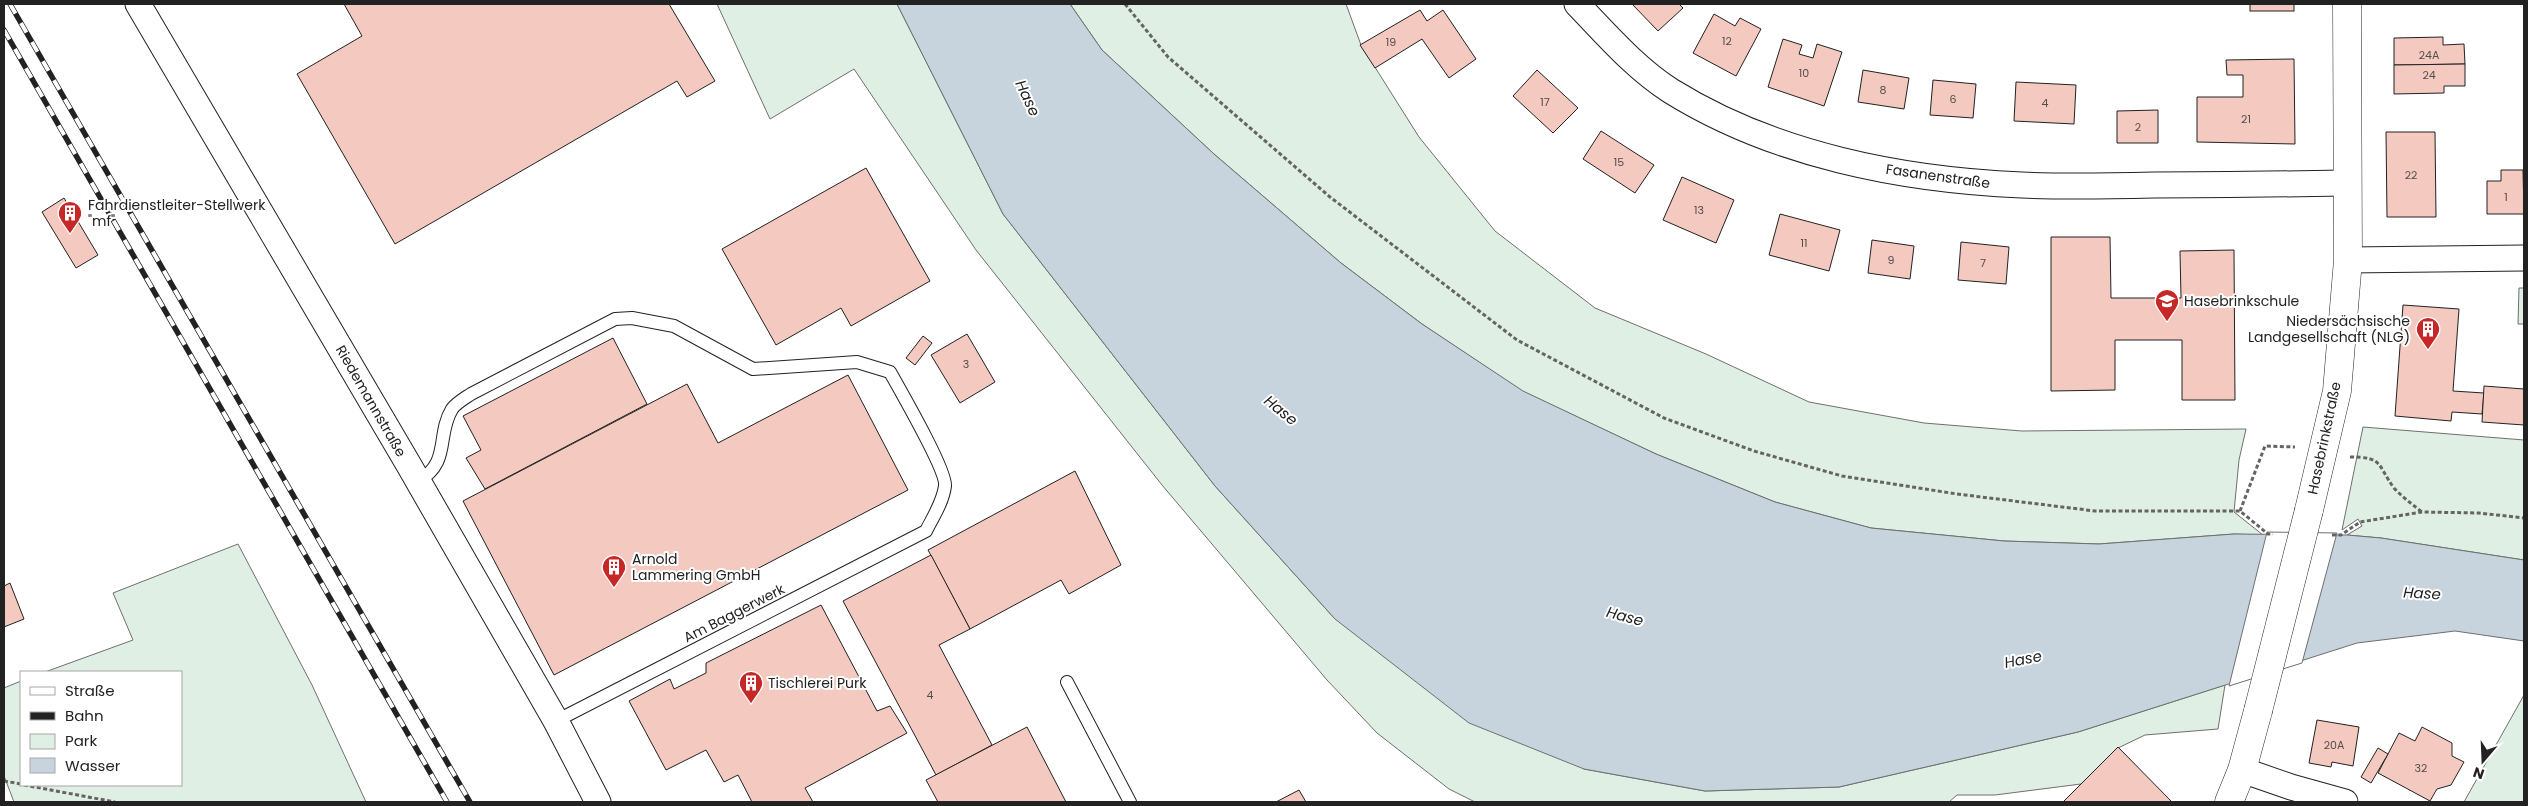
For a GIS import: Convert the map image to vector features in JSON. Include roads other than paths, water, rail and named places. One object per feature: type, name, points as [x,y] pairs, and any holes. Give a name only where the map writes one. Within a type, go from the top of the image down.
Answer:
[{"type":"street","name":"Riedemannstraße","points":[[138,4],[418,481],[556,722],[598,802]]},
{"type":"street","name":"Fasanenstraße","points":[[1577,4],[1624,54],[1669,90],[1713,115],[1779,141],[1835,158],[1898,172],[1966,182],[2023,186],[2348,183]]},
{"type":"street","name":"Hasebrinkstraße","points":[[2229,802],[2242,770],[2258,710],[2337,391],[2348,260],[2347,4]]},
{"type":"street","points":[[2348,260],[2524,258]]},
{"type":"street","points":[[2242,770],[2291,787],[2345,802]]},
{"type":"lane","name":"Am Baggerwerk","points":[[418,481],[430,475],[438,462],[452,409],[470,394],[615,318],[632,318],[674,326],[754,369],[857,362],[890,372],[935,457],[946,484],[940,503],[926,532],[556,722]]},
{"type":"lane","points":[[1067,682],[1130,802]]},
{"type":"water","name":"Hase","points":[[897,4],[1070,4],[1102,50],[1214,154],[1341,263],[1422,324],[1523,391],[1656,454],[1775,502],[1871,528],[2004,541],[2099,544],[2234,534],[2347,535],[2381,538],[2524,560],[2524,641],[2455,631],[2357,643],[2078,732],[1839,787],[1705,791],[1584,769],[1469,723],[1335,619],[1215,486],[1003,214]]},
{"type":"railway","points":[[10,4],[470,802]]},
{"type":"railway","points":[[4,30],[447,802]]},
{"type":"place","name":"Fahrdienstleiter-Stellwerk \"mf\"","points":[[70,234]]},
{"type":"place","name":"Hasebrinkschule","points":[[2167,322]]},
{"type":"place","name":"Niedersächsische Landgesellschaft (NLG)","points":[[2428,350]]},
{"type":"place","name":"Arnold Lammering GmbH","points":[[614,588]]},
{"type":"place","name":"Tischlerei Purk","points":[[751,704]]}]
